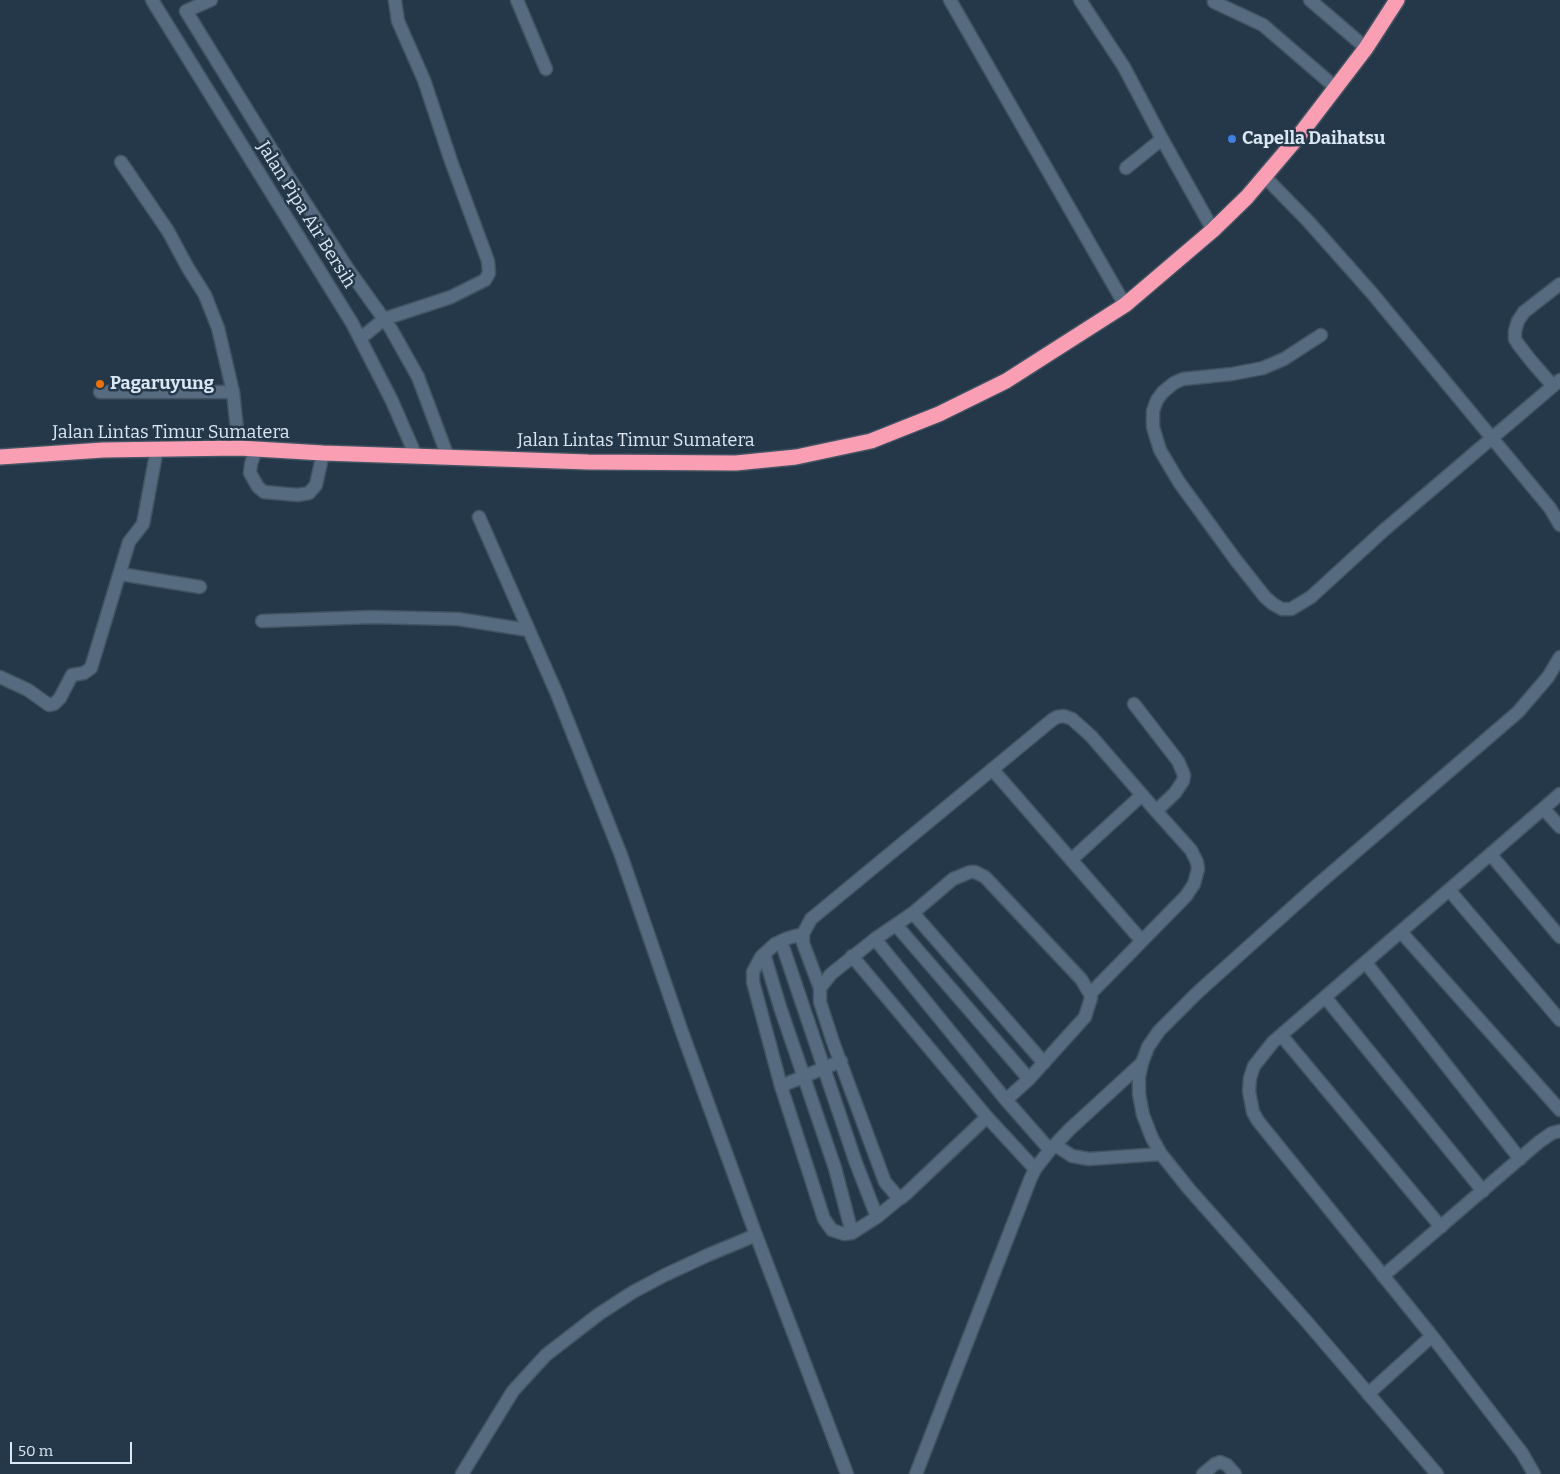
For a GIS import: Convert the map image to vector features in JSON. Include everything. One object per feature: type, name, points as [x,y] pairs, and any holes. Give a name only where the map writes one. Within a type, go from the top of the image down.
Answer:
[{"type":"highway","name":"Jalan Lintas Timur Sumatera","points":[[0,457],[49,452],[157,448],[239,448],[323,453],[588,462],[736,463],[796,457],[871,441],[939,414],[998,385],[1125,305],[1213,230],[1247,197],[1298,137],[1366,48],[1397,0]]},
{"type":"street","name":"Jalan Pipa Air Bersih","points":[[152,0],[352,323],[392,401],[416,456]]},
{"type":"street","points":[[211,0],[186,11],[286,174],[348,269],[391,329],[418,377],[448,457]]},
{"type":"street","points":[[517,0],[546,69]]},
{"type":"street","points":[[950,0],[1125,305]]},
{"type":"street","points":[[1080,0],[1124,67],[1213,230]]},
{"type":"street","points":[[1310,0],[1366,48]]},
{"type":"street","points":[[360,339],[384,319],[451,297],[482,283],[487,279],[489,273],[488,262],[451,162],[424,80],[398,21],[395,1]]},
{"type":"street","points":[[1214,2],[1263,25],[1335,87]]},
{"type":"street","points":[[1126,168],[1162,139]]},
{"type":"street","points":[[121,162],[168,231],[205,295],[218,328],[232,392],[239,448]]},
{"type":"street","points":[[1264,176],[1314,228],[1401,328],[1550,508],[1560,525]]},
{"type":"street","points":[[1321,335],[1284,359],[1263,368],[1232,374],[1183,379],[1164,392],[1157,400],[1153,411],[1153,427],[1160,450],[1178,482],[1265,597],[1273,604],[1282,608],[1291,609],[1312,597],[1383,530],[1556,383],[1532,362],[1515,339],[1515,331],[1518,321],[1524,312],[1560,284]]},
{"type":"street","points":[[100,392],[232,392]]},
{"type":"street","points":[[0,676],[28,690],[49,705],[56,702],[61,696],[72,675],[87,672],[92,666],[129,542],[143,524],[157,448]]},
{"type":"street","points":[[256,449],[250,473],[258,487],[264,492],[298,495],[309,493],[316,484],[323,453]]},
{"type":"street","points":[[479,516],[560,701],[621,855],[682,1032],[756,1235],[847,1474]]},
{"type":"street","points":[[120,574],[200,587]]},
{"type":"street","points":[[262,621],[372,617],[458,618],[528,630]]},
{"type":"street","points":[[1437,1474],[1307,1322],[1195,1196],[1161,1154],[1143,1115],[1139,1094],[1139,1077],[1148,1047],[1159,1031],[1198,992],[1314,887],[1518,712],[1548,676],[1560,657]]},
{"type":"street","points":[[1134,704],[1178,761],[1184,775],[1183,781],[1175,793],[1156,811]]},
{"type":"street","points":[[900,1198],[894,1195],[885,1182],[820,1002],[820,988],[803,943],[803,934],[806,926],[815,915],[1057,717],[1066,717],[1072,720],[1091,736],[1191,850],[1198,869],[1191,890],[1090,994]]},
{"type":"street","points":[[992,769],[1142,941]]},
{"type":"street","points":[[1534,1474],[1522,1453],[1432,1336],[1258,1121],[1253,1112],[1249,1091],[1250,1078],[1254,1066],[1281,1035],[1560,794]]},
{"type":"street","points":[[1071,860],[1142,795]]},
{"type":"street","points":[[1544,809],[1560,827]]},
{"type":"street","points":[[1491,855],[1560,937]]},
{"type":"street","points":[[820,988],[831,974],[852,956],[913,913],[953,879],[970,872],[985,877],[1080,979],[1090,994],[1090,1004],[1085,1017],[1029,1079],[1006,1100]]},
{"type":"street","points":[[1449,890],[1560,1020]]},
{"type":"street","points":[[913,913],[1044,1062]]},
{"type":"street","points":[[896,925],[1029,1079]]},
{"type":"street","points":[[1401,932],[1560,1110]]},
{"type":"street","points":[[803,934],[775,944],[764,954],[756,964],[753,972],[753,982],[781,1086],[826,1223],[832,1230],[837,1233],[852,1233],[862,1228],[905,1195],[988,1117]]},
{"type":"street","points":[[875,939],[1006,1100],[1052,1148],[1072,1156],[1089,1159],[1161,1154]]},
{"type":"street","points":[[781,941],[856,1163],[877,1217]]},
{"type":"street","points":[[764,954],[834,1168],[852,1233]]},
{"type":"street","points":[[852,956],[988,1117],[1035,1169]]},
{"type":"street","points":[[1366,963],[1520,1159]]},
{"type":"street","points":[[1325,997],[1483,1191]]},
{"type":"street","points":[[1281,1035],[1441,1227]]},
{"type":"street","points":[[781,1086],[841,1061]]},
{"type":"street","points":[[916,1474],[1035,1169],[1052,1148],[1085,1114],[1142,1063]]},
{"type":"street","points":[[1383,1276],[1539,1142],[1552,1133],[1560,1131]]},
{"type":"street","points":[[462,1474],[513,1391],[546,1355],[600,1314],[633,1292],[708,1254],[756,1235]]},
{"type":"street","points":[[1368,1394],[1432,1336]]},
{"type":"street","points":[[1203,1474],[1220,1462],[1227,1465],[1235,1474]]},
{"type":"place","name":"Capella Daihatsu","points":[[1232,139]]},
{"type":"place","name":"Pagaruyung","points":[[100,384]]}]
